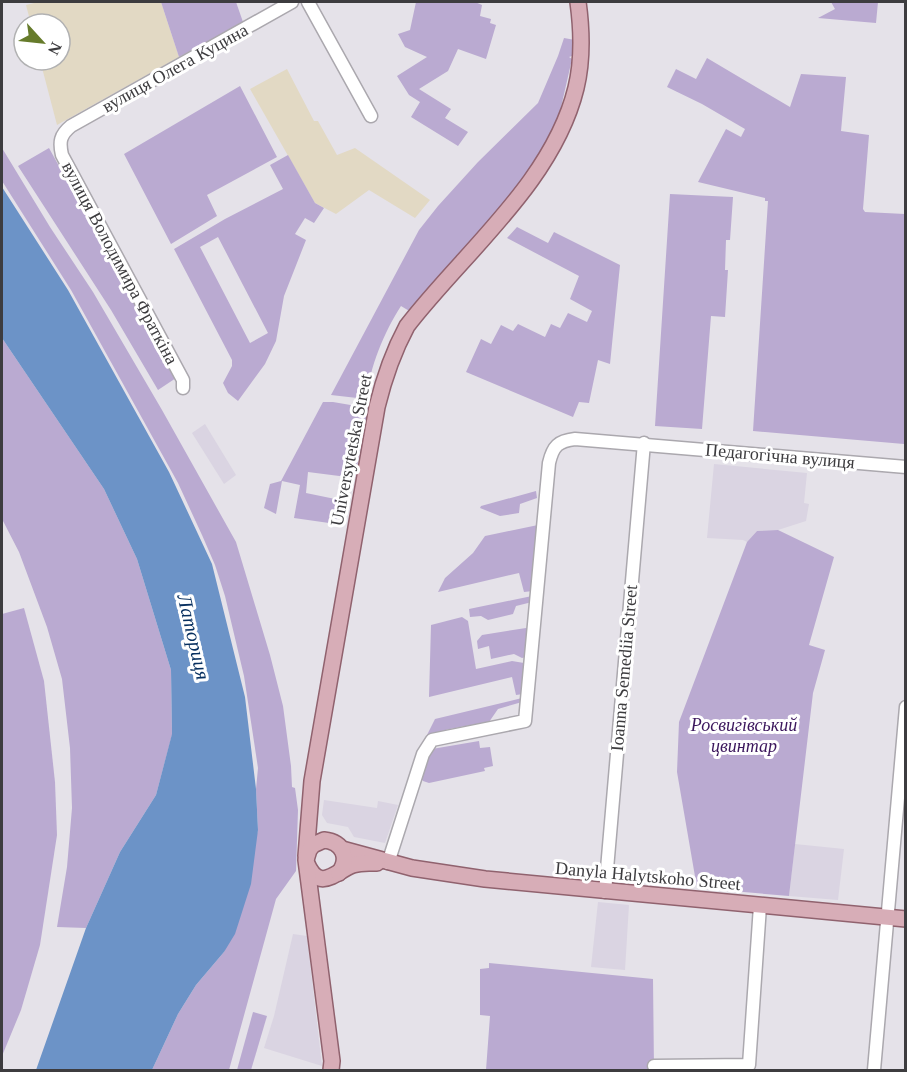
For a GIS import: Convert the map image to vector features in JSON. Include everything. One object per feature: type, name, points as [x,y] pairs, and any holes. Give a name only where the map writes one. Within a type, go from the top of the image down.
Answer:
[{"type":"main road","name":"Universytetska Street","points":[[331,1071],[332,1061],[307,879],[308,821],[312,781],[377,406],[385,374],[407,326],[510,206],[545,158],[561,130],[576,87],[580,66],[582,45],[578,2]]},
{"type":"main road","points":[[308,821],[322,836],[337,845],[345,862],[318,897],[313,910]]},
{"type":"main road","points":[[336,875],[320,878],[309,870],[307,860],[309,850],[318,841],[337,845]]},
{"type":"main road","name":"Danyla Halytskoho Street","points":[[337,845],[388,863],[455,875],[605,892],[906,919]]},
{"type":"main road","name":"Danyla Halytskoho Street","points":[[336,875],[353,865],[388,863]]},
{"type":"street","name":"вулиця Олега Куцина","points":[[61,137],[71,126],[292,2]]},
{"type":"street","points":[[308,2],[371,116]]},
{"type":"street","name":"вулиця Володимира Фраткіна","points":[[61,137],[59,142],[62,156],[183,380],[183,388]]},
{"type":"street","points":[[388,863],[423,754],[432,740],[525,721],[552,453],[556,445],[564,440],[575,439],[649,444]]},
{"type":"street","name":"Педагогічна вулиця","points":[[649,444],[906,467]]},
{"type":"street","name":"Ioanna Semediia Street","points":[[605,892],[649,444]]},
{"type":"street","points":[[874,1071],[903,764],[906,707]]},
{"type":"street","points":[[654,1066],[749,1065],[760,906]]},
{"type":"shaded area","points":[[38,2],[161,2],[179,57],[57,125],[43,72],[72,72],[72,12],[28,12],[26,5]]},
{"type":"shaded area","points":[[287,69],[314,121],[318,121],[337,155],[355,148],[430,200],[415,218],[369,190],[336,214],[315,203],[250,89]]},
{"type":"shaded area","points":[[205,424],[236,475],[224,484],[192,433]]},
{"type":"shaded area","points":[[714,464],[807,473],[804,503],[809,504],[806,521],[778,530],[757,531],[747,542],[707,538]]},
{"type":"shaded area","points":[[324,800],[377,808],[378,801],[398,805],[385,843],[354,837],[348,827],[327,823],[322,815]]},
{"type":"shaded area","points":[[795,844],[844,849],[838,900],[789,896]]},
{"type":"shaded area","points":[[598,902],[629,905],[625,970],[591,967]]},
{"type":"shaded area","points":[[293,934],[307,936],[322,1066],[264,1048],[274,1016]]},
{"type":"green space","points":[[161,2],[236,2],[243,22],[179,57]]},
{"type":"green space","points":[[416,2],[475,2],[482,5],[480,16],[491,19],[490,23],[496,25],[486,59],[458,49],[448,71],[419,89],[451,109],[445,118],[468,132],[458,146],[411,117],[420,102],[409,95],[397,76],[427,57],[405,47],[398,34],[410,30]]},
{"type":"green space","points":[[831,2],[878,2],[876,23],[818,18],[835,9]]},
{"type":"green space","points":[[564,38],[575,40],[572,56],[569,57],[572,59],[554,138],[512,195],[411,312],[401,306],[379,350],[366,399],[331,395],[419,230],[478,162],[538,103]]},
{"type":"green space","points":[[707,58],[790,107],[801,74],[846,77],[841,131],[869,135],[863,209],[865,212],[905,214],[904,444],[753,431],[768,201],[765,201],[765,198],[698,182],[726,129],[741,137],[745,129],[667,87],[676,69],[696,79]]},
{"type":"green space","points":[[240,86],[277,157],[207,195],[217,216],[171,244],[124,154]]},
{"type":"green space","points":[[2,148],[93,292],[236,542],[283,706],[292,787],[295,788],[298,810],[296,871],[276,899],[229,1070],[152,1070],[178,1014],[196,985],[224,952],[258,830],[256,789],[258,768],[244,676],[225,596],[215,565],[178,483],[71,290],[2,181]]},
{"type":"green space","points":[[49,148],[176,378],[158,390],[111,310],[18,166]]},
{"type":"green space","points":[[288,155],[315,203],[324,208],[314,223],[305,218],[295,234],[306,240],[284,296],[276,341],[265,364],[238,401],[228,393],[223,383],[232,366],[232,360],[174,249],[283,189],[270,165]],"holes":[[[218,237],[268,333],[250,343],[200,247]]]},
{"type":"green space","points":[[670,194],[733,197],[730,240],[726,240],[725,270],[728,270],[725,317],[711,316],[702,429],[655,426]]},
{"type":"green space","points":[[517,227],[548,243],[554,232],[620,265],[610,364],[598,360],[589,403],[579,402],[573,417],[466,372],[481,339],[491,344],[501,325],[513,331],[518,324],[545,337],[551,324],[560,328],[568,313],[587,322],[592,311],[570,299],[579,276],[507,238]]},
{"type":"green space","points":[[2,338],[104,489],[137,559],[171,670],[172,735],[156,795],[120,852],[86,928],[57,927],[67,867],[72,808],[70,748],[62,679],[47,627],[19,552],[2,519]]},
{"type":"green space","points":[[323,402],[368,408],[355,478],[308,472],[306,493],[340,500],[336,524],[294,518],[300,485],[282,481],[276,514],[264,508],[270,484],[281,481]]},
{"type":"green space","points":[[536,491],[537,498],[520,504],[519,513],[500,516],[480,508],[481,506]]},
{"type":"green space","points":[[538,525],[533,591],[524,592],[519,573],[438,592],[445,578],[473,553],[485,536]]},
{"type":"green space","name":"Росвигівський цвинтар","points":[[778,530],[834,557],[809,645],[825,650],[813,693],[789,896],[697,888],[677,772],[679,722],[747,542],[757,531]]},
{"type":"green space","points":[[532,596],[532,602],[516,606],[513,614],[488,620],[481,616],[470,617],[469,609]]},
{"type":"green space","points":[[24,608],[44,681],[55,782],[57,835],[40,945],[21,1010],[2,1056],[2,614]]},
{"type":"green space","points":[[462,617],[468,621],[476,669],[512,661],[524,663],[523,694],[516,695],[512,677],[429,697],[431,625]]},
{"type":"green space","points":[[526,628],[529,630],[526,657],[522,658],[514,654],[491,659],[489,646],[478,649],[477,641],[482,635]]},
{"type":"green space","points":[[522,698],[522,702],[498,709],[489,722],[447,730],[425,739],[435,719]]},
{"type":"green space","points":[[479,741],[480,748],[490,747],[493,766],[484,768],[485,771],[429,783],[423,781],[421,778],[432,749]]},
{"type":"green space","points":[[489,963],[653,979],[654,1070],[486,1070],[490,1016],[480,1015],[480,969],[489,968]]},
{"type":"green space","points":[[253,1012],[267,1016],[251,1070],[237,1070]]},
{"type":"water","name":"Латориця","points":[[2,187],[68,290],[169,472],[212,564],[245,697],[256,789],[258,830],[251,884],[235,934],[224,952],[196,985],[178,1014],[152,1070],[36,1070],[86,928],[120,852],[156,795],[172,734],[171,670],[137,559],[104,489],[2,338]]}]
